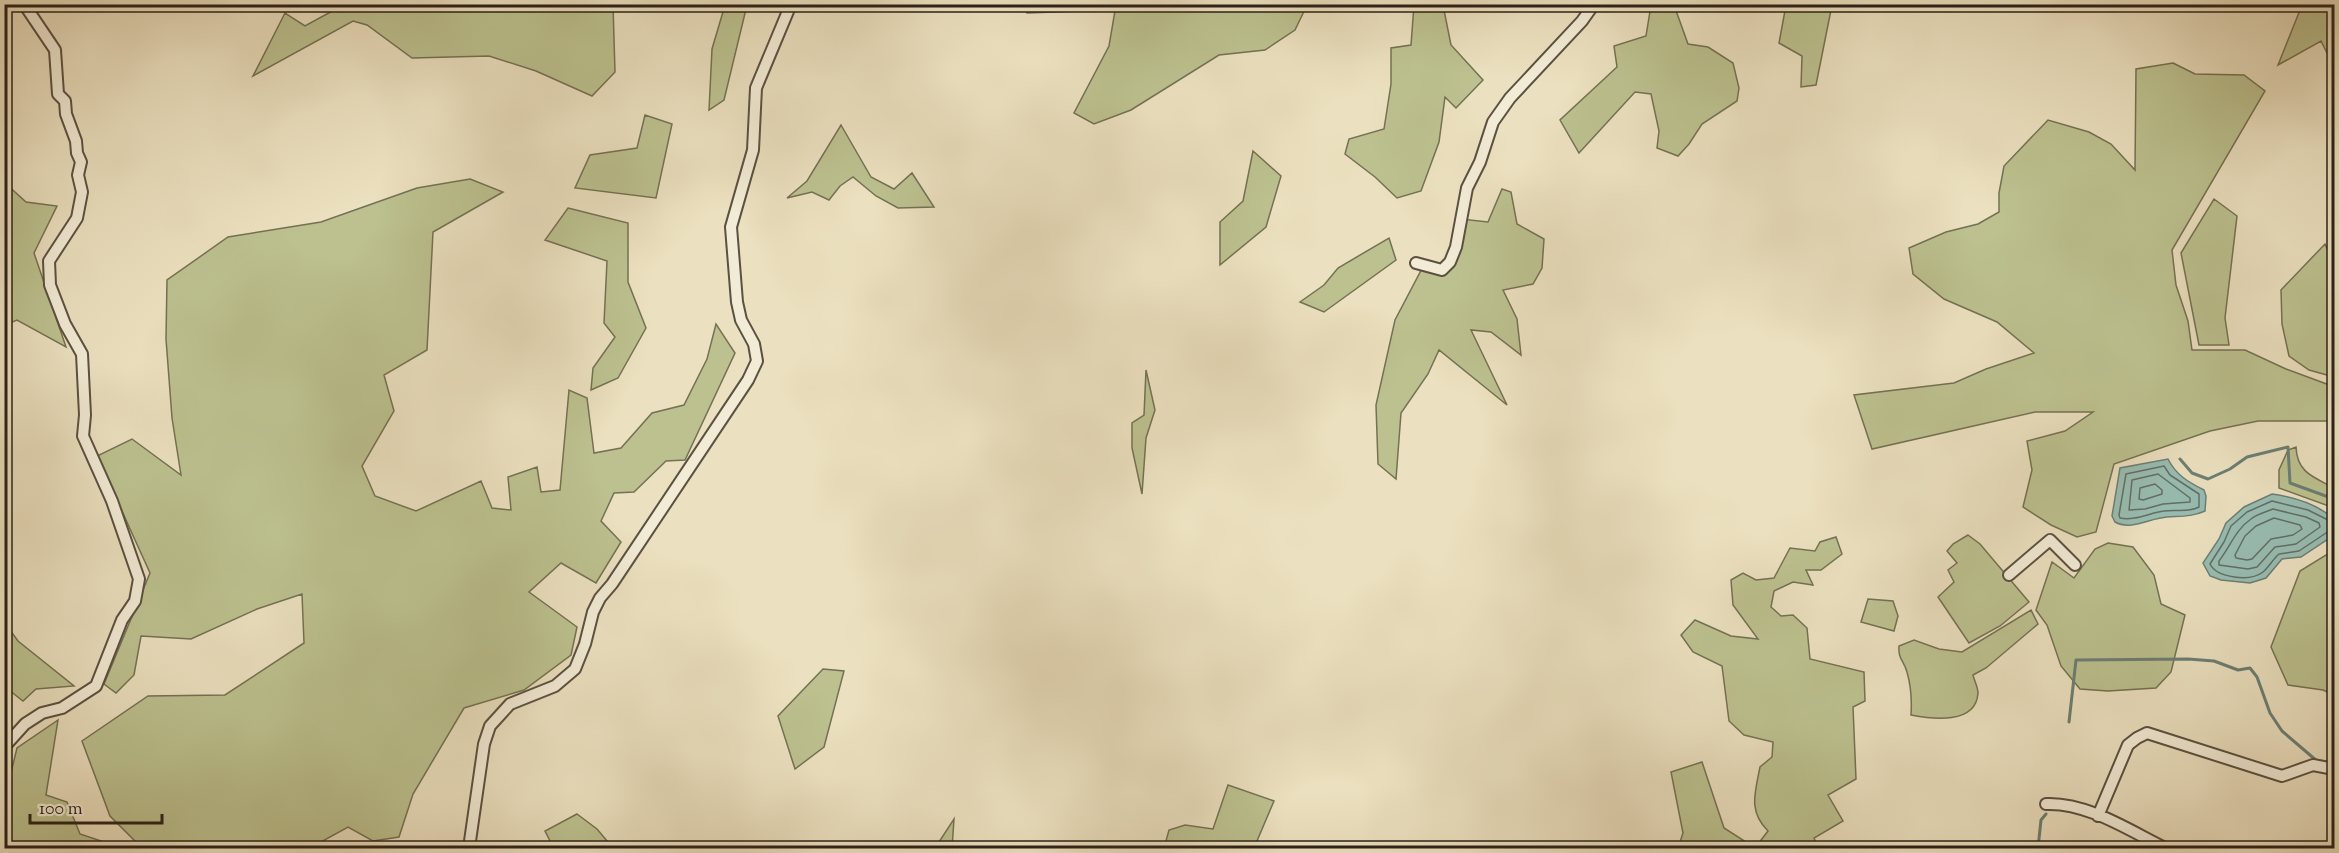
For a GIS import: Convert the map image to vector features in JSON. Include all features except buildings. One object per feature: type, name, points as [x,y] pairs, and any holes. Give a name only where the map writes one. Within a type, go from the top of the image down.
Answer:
[{"type":"street","points":[[5,746],[25,724],[42,713],[62,708],[96,686],[122,620],[135,601],[139,579],[112,501],[83,436],[85,415],[82,354],[65,324],[50,285],[49,261],[77,218],[82,192],[78,175],[81,162],[76,153],[76,141],[66,114],[65,101],[58,94],[55,50],[24,4]]},
{"type":"street","points":[[469,849],[484,744],[490,726],[510,704],[555,686],[575,669],[585,644],[593,612],[600,598],[612,584],[748,380],[757,361],[754,344],[741,320],[737,302],[731,227],[753,150],[756,88],[791,4]]},
{"type":"street","points":[[1416,263],[1442,270],[1450,262],[1456,247],[1467,188],[1480,162],[1493,123],[1510,98],[1582,21],[1594,4]]},
{"type":"street","points":[[2009,575],[2050,540],[2075,565]]},
{"type":"street","points":[[2098,816],[2128,745],[2147,734],[2282,776],[2313,765],[2334,769]]},
{"type":"street","points":[[2046,804],[2056,804],[2098,816],[2166,849]]},
{"type":"green space","points":[[1116,4],[1307,5],[1295,30],[1265,50],[1219,55],[1131,110],[1094,124],[1074,113],[1109,46]]},
{"type":"green space","points":[[335,5],[613,5],[615,72],[592,96],[536,71],[489,56],[412,58],[367,25],[353,21],[253,76],[285,13],[305,26],[336,9]]},
{"type":"green space","points":[[725,5],[747,5],[724,100],[709,110],[712,49]]},
{"type":"green space","points":[[1023,5],[1093,5],[1082,11],[1027,13]]},
{"type":"green space","points":[[1414,5],[1443,5],[1451,45],[1483,80],[1456,108],[1445,97],[1439,142],[1421,191],[1397,198],[1375,177],[1345,154],[1349,139],[1384,129],[1391,84],[1391,48],[1411,45]]},
{"type":"green space","points":[[1651,5],[1674,5],[1688,44],[1708,47],[1733,63],[1739,88],[1737,101],[1702,124],[1678,156],[1657,148],[1659,131],[1651,94],[1635,92],[1579,153],[1560,120],[1617,67],[1614,46],[1646,36]]},
{"type":"green space","points":[[1786,5],[1832,5],[1816,85],[1801,87],[1802,56],[1779,43]]},
{"type":"green space","points":[[2302,5],[2334,5],[2334,67],[2321,41],[2278,65]]},
{"type":"green space","points":[[2173,63],[2195,74],[2244,75],[2265,91],[2172,250],[2176,285],[2188,321],[2192,350],[2245,350],[2286,369],[2332,386],[2334,388],[2334,414],[2328,421],[2258,421],[2210,431],[2114,464],[2096,532],[2077,537],[2051,525],[2023,507],[2032,470],[2027,441],[2065,431],[2093,412],[2035,412],[1872,449],[1854,395],[1954,383],[1986,369],[2034,353],[1997,322],[1944,299],[1913,274],[1909,248],[1946,232],[1978,224],[1999,212],[1999,193],[2004,166],[2048,120],[2089,132],[2111,144],[2135,170],[2136,69]]},
{"type":"green space","points":[[645,115],[672,124],[656,198],[575,188],[590,155],[637,148]]},
{"type":"green space","points":[[841,125],[871,177],[894,189],[912,173],[934,207],[898,208],[876,196],[853,177],[840,186],[829,200],[812,192],[787,198],[807,181]]},
{"type":"green space","points":[[1253,151],[1281,176],[1266,227],[1220,265],[1220,222],[1243,201]]},
{"type":"green space","points":[[470,179],[503,192],[433,232],[427,350],[384,375],[394,411],[362,466],[375,496],[416,511],[481,481],[492,508],[511,510],[508,477],[537,467],[541,492],[560,490],[569,390],[587,398],[594,453],[621,448],[652,413],[684,405],[707,359],[716,324],[735,353],[685,460],[666,461],[634,492],[614,493],[601,521],[621,542],[596,583],[561,563],[529,592],[577,627],[571,655],[524,690],[464,708],[413,794],[399,837],[373,841],[348,827],[310,848],[142,848],[110,816],[82,741],[148,696],[225,695],[304,643],[302,594],[257,609],[191,639],[141,636],[134,675],[116,693],[104,684],[150,573],[97,456],[132,439],[181,475],[172,418],[166,339],[167,280],[228,237],[321,222],[417,188]]},
{"type":"green space","points":[[4,182],[26,202],[57,206],[34,253],[66,347],[17,320],[5,325]]},
{"type":"green space","points":[[1502,189],[1511,192],[1517,224],[1544,239],[1542,268],[1533,284],[1503,290],[1517,319],[1521,355],[1491,332],[1471,330],[1507,405],[1439,350],[1428,374],[1401,413],[1396,479],[1378,464],[1376,405],[1395,320],[1426,261],[1443,267],[1461,219],[1488,222]]},
{"type":"green space","points":[[2214,199],[2237,216],[2225,318],[2229,345],[2199,345],[2181,253]]},
{"type":"green space","points":[[568,208],[628,223],[628,282],[646,328],[618,378],[591,390],[593,368],[615,337],[604,323],[607,261],[545,240]]},
{"type":"green space","points":[[1389,238],[1396,260],[1324,312],[1300,302],[1324,285],[1338,268]]},
{"type":"green space","points":[[2325,244],[2334,265],[2334,377],[2309,370],[2289,356],[2282,324],[2281,290]]},
{"type":"green space","points":[[1146,370],[1155,410],[1146,438],[1142,494],[1132,448],[1132,423],[1144,415]]},
{"type":"green space","points":[[2296,447],[2297,456],[2303,468],[2313,477],[2334,488],[2334,508],[2279,488],[2279,470],[2288,450]]},
{"type":"green space","points":[[1968,535],[1980,544],[2029,602],[2000,626],[1969,643],[1938,597],[1954,582],[1948,570],[1957,563],[1947,551],[1953,544]]},
{"type":"green space","points":[[1836,537],[1842,554],[1821,570],[1806,570],[1813,585],[1793,582],[1774,591],[1771,607],[1781,616],[1793,615],[1807,628],[1810,659],[1864,672],[1865,701],[1853,707],[1856,779],[1828,795],[1843,821],[1814,838],[1818,848],[1678,848],[1683,833],[1671,772],[1702,762],[1724,828],[1752,846],[1758,844],[1768,831],[1755,809],[1755,793],[1760,767],[1772,757],[1773,742],[1744,735],[1729,721],[1722,666],[1693,652],[1681,635],[1695,620],[1731,636],[1758,639],[1733,605],[1731,580],[1743,573],[1756,580],[1774,578],[1790,548],[1815,551],[1820,542]]},
{"type":"green space","points":[[2108,543],[2133,547],[2154,575],[2161,604],[2185,615],[2171,672],[2156,688],[2108,691],[2080,689],[2061,666],[2047,625],[2036,610],[2052,562],[2074,578],[2095,549]]},
{"type":"green space","points":[[2334,550],[2334,695],[2323,690],[2288,685],[2271,647],[2300,571]]},
{"type":"green space","points":[[1868,599],[1893,601],[1898,616],[1894,631],[1861,622]]},
{"type":"green space","points":[[2031,610],[2038,624],[1986,668],[1973,675],[1978,693],[1970,710],[1952,718],[1911,715],[1909,683],[1906,668],[1899,654],[1899,646],[1914,640],[1939,649],[1962,652]]},
{"type":"green space","points":[[4,622],[18,641],[74,686],[36,689],[23,701],[5,687]]},
{"type":"green space","points":[[823,669],[844,671],[824,747],[795,769],[778,716]]},
{"type":"green space","points":[[58,720],[46,795],[67,802],[80,834],[122,848],[5,848],[5,797],[17,748]]},
{"type":"green space","points":[[1228,785],[1274,801],[1254,848],[1164,848],[1169,830],[1185,825],[1213,829]]},
{"type":"green space","points":[[577,814],[597,829],[613,848],[567,848],[551,843],[545,831]]},
{"type":"green space","points":[[954,819],[952,848],[935,848]]},
{"type":"water","points":[[2168,459],[2183,478],[2204,490],[2205,511],[2134,525],[2115,522],[2112,516],[2120,468]]},
{"type":"water","points":[[2272,494],[2305,502],[2320,509],[2334,519],[2334,535],[2301,557],[2282,559],[2266,578],[2250,583],[2221,580],[2210,576],[2203,563],[2219,539],[2226,523],[2244,507]]},
{"type":"waterway","points":[[2180,459],[2192,473],[2208,479],[2230,469],[2247,457],[2288,447],[2290,483],[2334,499]]},
{"type":"waterway","points":[[2069,722],[2076,660],[2188,659],[2214,661],[2238,670],[2250,668],[2257,677],[2270,713],[2282,731],[2317,761],[2334,763]]},
{"type":"waterway","points":[[2038,848],[2041,820],[2046,814]]}]
